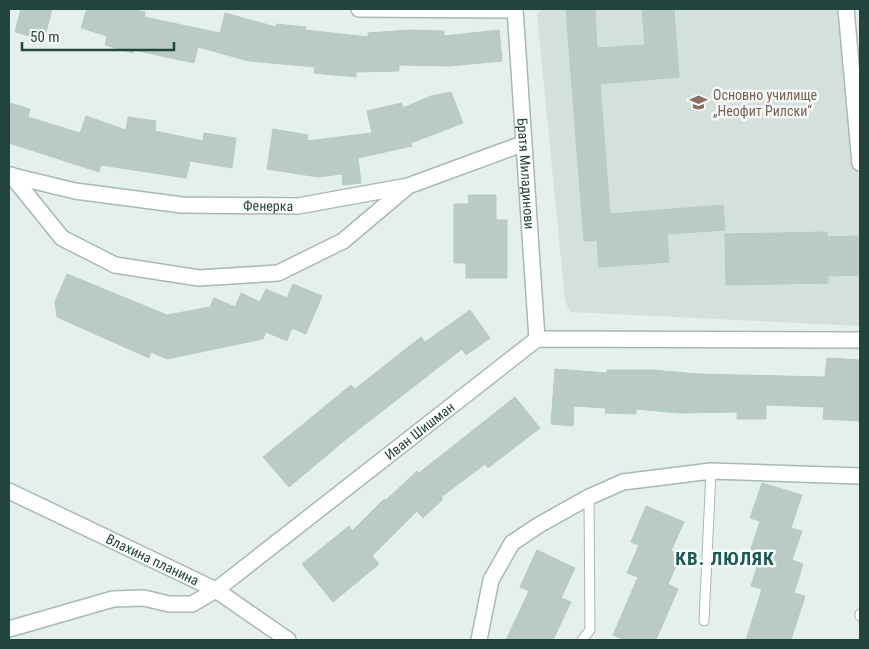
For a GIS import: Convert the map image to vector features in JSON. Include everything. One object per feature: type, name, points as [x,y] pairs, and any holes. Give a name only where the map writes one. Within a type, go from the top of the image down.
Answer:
[{"type":"street","points":[[360,9],[515,9]]},
{"type":"street","name":"Братя Миладинови","points":[[515,9],[522,144],[537,339]]},
{"type":"street","points":[[846,9],[860,162]]},
{"type":"street","name":"Фенерка","points":[[10,175],[75,191],[182,205],[298,206],[408,186],[522,144]]},
{"type":"street","points":[[10,175],[62,238],[115,265],[199,278],[278,273],[343,241],[408,186]]},
{"type":"street","points":[[537,339],[860,340]]},
{"type":"street","name":"Иван Шишман","points":[[9,629],[113,599],[144,598],[169,604],[192,604],[216,590],[537,339]]},
{"type":"street","points":[[479,640],[491,580],[512,542],[589,496],[623,482],[711,471],[860,476]]},
{"type":"street","name":"Влахина планина","points":[[9,491],[216,590],[288,640]]},
{"type":"lane","points":[[704,621],[711,471]]},
{"type":"lane","points":[[582,640],[590,630],[589,496]]},
{"type":"shaded area","name":"Основно училище „Неофит Рилски“","points":[[541,9],[844,9],[860,192],[860,326],[570,312],[565,301],[537,14]]},
{"type":"building","points":[[21,9],[52,9],[44,40],[15,32]]},
{"type":"building","points":[[87,9],[133,9],[145,12],[144,17],[220,33],[225,13],[276,27],[276,24],[306,27],[305,30],[368,37],[368,33],[411,30],[444,31],[444,36],[499,30],[502,61],[449,66],[399,65],[399,71],[356,72],[356,77],[314,73],[315,67],[249,61],[198,47],[194,63],[134,50],[133,53],[105,45],[107,36],[81,28]]},
{"type":"building","points":[[566,9],[595,9],[597,48],[645,45],[642,9],[674,9],[679,77],[600,84],[610,214],[723,205],[725,230],[667,234],[669,262],[599,267],[597,240],[584,241]]},
{"type":"building","points":[[451,92],[463,123],[411,143],[412,146],[358,158],[361,183],[343,185],[342,174],[318,177],[267,169],[273,129],[308,135],[307,141],[372,133],[367,111],[402,103],[403,108],[431,96]]},
{"type":"building","points":[[9,103],[30,109],[28,117],[80,133],[86,116],[126,130],[128,117],[156,121],[155,131],[203,141],[204,133],[236,138],[232,168],[190,161],[186,178],[101,165],[99,172],[9,143]]},
{"type":"building","points":[[468,195],[496,195],[496,220],[507,220],[507,278],[466,278],[466,263],[454,263],[454,204],[469,204]]},
{"type":"building","points":[[827,232],[827,237],[858,236],[858,275],[828,276],[828,283],[726,285],[725,234]]},
{"type":"building","points":[[67,274],[167,315],[210,307],[214,298],[235,307],[241,293],[260,302],[266,289],[287,298],[293,284],[322,296],[306,334],[292,328],[287,341],[266,332],[263,339],[167,359],[151,352],[149,358],[57,317],[55,302]]},
{"type":"building","points":[[470,310],[490,338],[466,355],[462,349],[345,440],[289,487],[263,457],[351,385],[355,389],[421,337],[425,342]]},
{"type":"building","points":[[827,358],[860,360],[859,421],[823,419],[824,407],[766,405],[766,419],[737,419],[737,412],[680,413],[636,409],[636,414],[605,413],[606,408],[574,406],[573,426],[551,424],[555,369],[607,373],[607,370],[652,370],[698,374],[825,377]]},
{"type":"building","points":[[515,397],[540,428],[488,468],[485,464],[441,497],[443,499],[423,518],[417,511],[372,556],[379,564],[333,602],[302,564],[349,526],[352,531],[384,499],[386,500],[417,471],[419,473]]},
{"type":"building","points":[[762,483],[802,495],[791,528],[802,531],[792,560],[803,564],[794,593],[805,596],[791,640],[746,640],[762,589],[751,586],[761,555],[750,552],[760,521],[750,518]]},
{"type":"building","points":[[646,506],[684,522],[671,551],[681,555],[668,584],[678,589],[656,640],[625,640],[613,635],[638,577],[627,573],[639,545],[631,542]]},
{"type":"building","points":[[537,550],[575,568],[561,598],[571,602],[553,640],[506,640],[529,591],[520,587]]},
{"type":"place","name":"Основно училище „Неофит Рилски“","points":[[699,103]]},
{"type":"district","name":"КВ. ЛЮЛЯК","points":[[725,558]]}]
